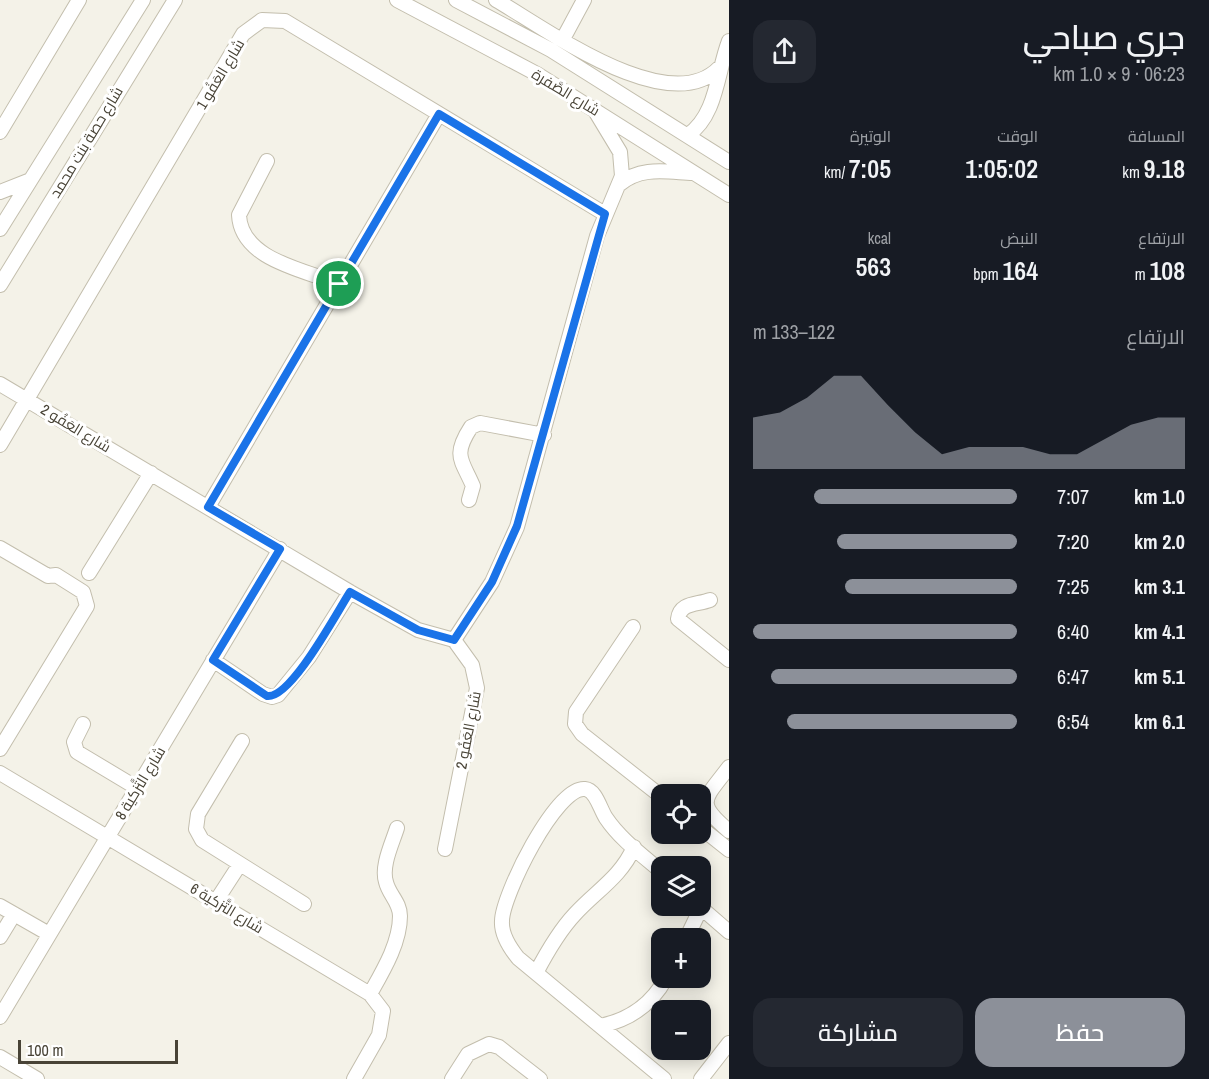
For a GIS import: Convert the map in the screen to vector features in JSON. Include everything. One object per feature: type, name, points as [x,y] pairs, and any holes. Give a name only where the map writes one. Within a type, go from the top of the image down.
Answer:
[{"type":"street","points":[[0,132],[79,0]]},
{"type":"street","name":"شارع حصة بنت محمد","points":[[0,229],[143,0]]},
{"type":"street","name":"شارع حصة بنت محمد","points":[[0,285],[175,0]]},
{"type":"street","name":"شارع الصَّفرة","points":[[397,0],[537,74],[729,195]]},
{"type":"street","name":"شارع الصَّفرة","points":[[456,0],[551,50],[729,162]]},
{"type":"street","points":[[563,39],[584,0]]},
{"type":"street","points":[[504,2],[611,66],[662,82],[693,84],[708,78],[719,68]]},
{"type":"street","name":"شارع العَفُو 1","points":[[0,445],[243,34],[255,23],[270,19],[285,21],[605,214]]},
{"type":"street","points":[[688,135],[700,125],[708,113],[719,68],[729,41]]},
{"type":"street","points":[[454,640],[480,602],[507,552],[523,509],[605,214],[620,184],[623,168],[620,152],[594,109]]},
{"type":"street","points":[[208,507],[439,114]]},
{"type":"street","points":[[267,161],[239,215],[240,227],[246,239],[258,250],[279,261],[339,284]]},
{"type":"street","points":[[620,184],[632,175],[647,171],[696,173]]},
{"type":"street","points":[[0,192],[30,180]]},
{"type":"street","name":"شارع العَفُو 2","points":[[0,384],[350,592],[418,630],[454,640],[472,666],[477,688],[445,849]]},
{"type":"street","points":[[469,500],[473,486],[461,466],[460,455],[471,427],[480,423],[544,435]]},
{"type":"street","points":[[89,573],[151,473]]},
{"type":"street","points":[[0,548],[48,576],[51,582],[77,600],[86,600],[85,611],[0,748]]},
{"type":"street","name":"شارع التَّزكية 8","points":[[0,1017],[280,549]]},
{"type":"street","points":[[213,660],[263,694],[272,697],[279,695],[309,657],[350,592]]},
{"type":"street","points":[[710,600],[689,604],[680,611],[678,619],[729,660]]},
{"type":"street","points":[[633,627],[576,712],[574,724],[579,731],[651,788]]},
{"type":"street","points":[[83,724],[74,742],[77,752],[137,788]]},
{"type":"street","points":[[242,741],[198,814],[195,824],[202,840],[304,904]]},
{"type":"street","points":[[729,767],[709,794],[706,802],[711,816],[729,831]]},
{"type":"street","name":"شارع التَّزكية 6","points":[[0,773],[370,994],[383,1011],[379,1035],[354,1079]]},
{"type":"street","points":[[651,862],[611,825],[593,794],[588,790],[577,791],[553,812],[522,865],[501,920],[508,945],[518,958],[664,1079]]},
{"type":"street","points":[[370,994],[388,959],[400,918],[399,907],[387,887],[384,875],[397,828]]},
{"type":"street","points":[[711,836],[729,850]]},
{"type":"street","points":[[536,973],[563,929],[587,902],[615,877],[634,847]]},
{"type":"street","points":[[216,902],[240,864]]},
{"type":"street","points":[[0,906],[49,934]]},
{"type":"street","points":[[0,937],[15,914]]},
{"type":"street","points":[[710,916],[729,932]]},
{"type":"street","points":[[600,1026],[623,1019],[642,1008],[658,988]]},
{"type":"street","points":[[701,1079],[729,1043]]},
{"type":"street","points":[[452,1079],[468,1054],[489,1044],[499,1047],[540,1079]]},
{"type":"street","points":[[0,1057],[37,1079]]},
{"type":"route","points":[[439,114],[605,214],[592,252],[544,435],[517,526],[492,582],[454,640],[418,630],[350,592],[303,666],[279,695],[272,697],[263,694],[213,660],[280,549],[208,507],[339,284],[439,114]]}]
